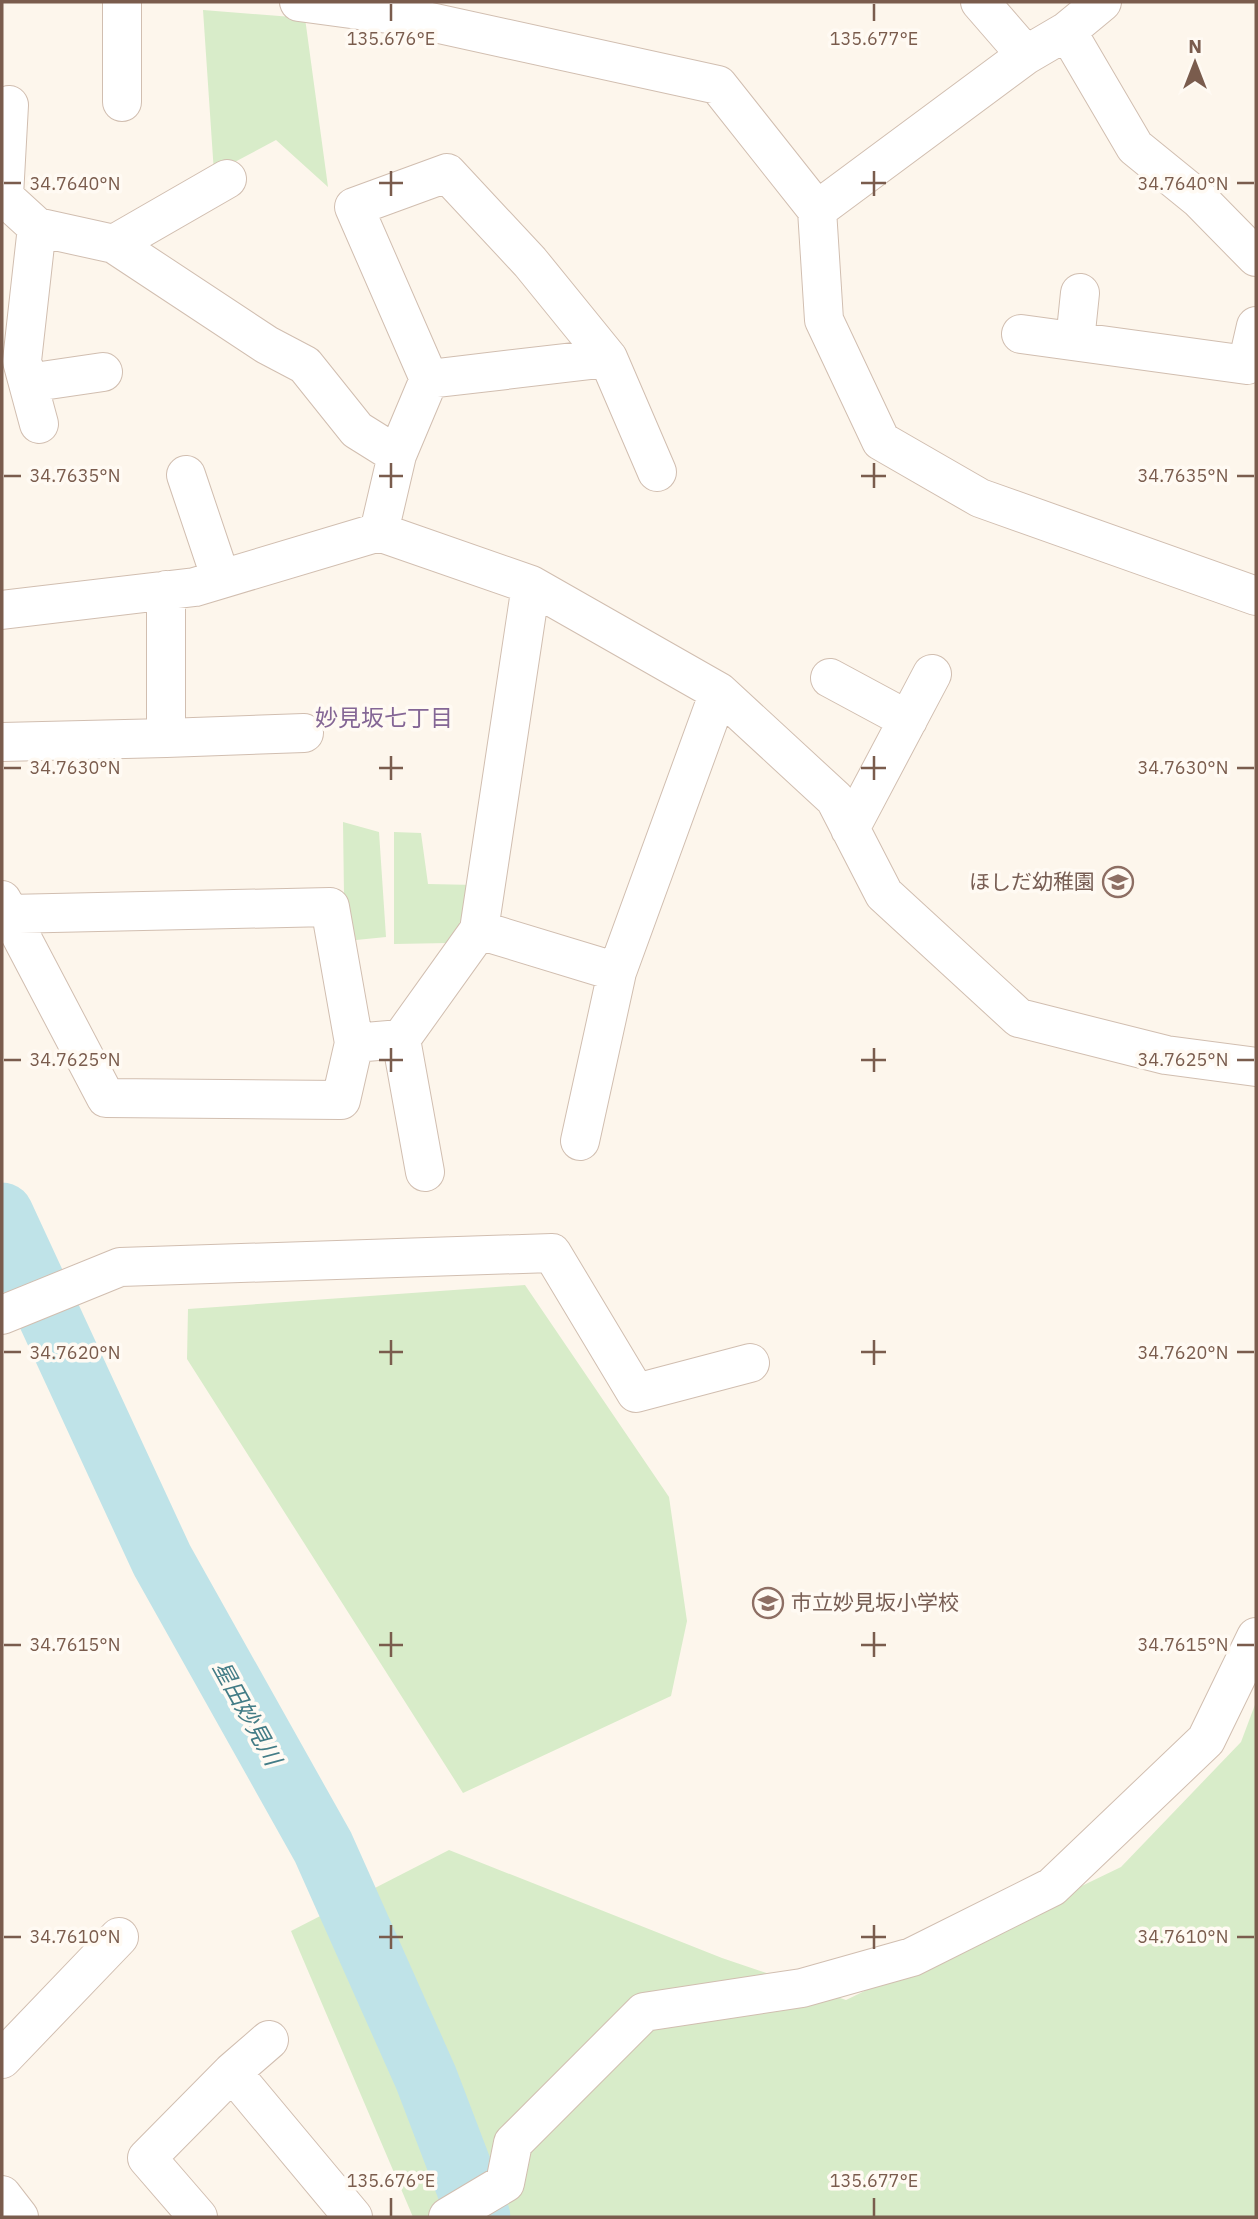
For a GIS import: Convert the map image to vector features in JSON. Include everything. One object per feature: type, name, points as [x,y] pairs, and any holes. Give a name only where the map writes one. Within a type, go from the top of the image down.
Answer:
[{"type":"street","points":[[122,2],[122,102]]},
{"type":"street","points":[[299,2],[404,9],[718,85],[817,210],[824,320],[881,441],[980,498],[1256,596]]},
{"type":"street","points":[[980,2],[1026,55]]},
{"type":"street","points":[[817,210],[1026,55],[1067,32],[1102,2]]},
{"type":"street","points":[[1067,32],[1135,147],[1199,199],[1256,257]]},
{"type":"street","points":[[9,104],[3,195],[37,227],[114,244],[267,345],[305,365],[356,429],[397,455]]},
{"type":"street","points":[[379,532],[397,455],[429,379],[354,207],[447,173],[530,262],[608,358],[657,472]]},
{"type":"street","points":[[114,244],[227,179]]},
{"type":"street","points":[[37,227],[22,361],[39,424]]},
{"type":"street","points":[[1075,341],[1080,293]]},
{"type":"street","points":[[1021,334],[1247,365],[1256,326]]},
{"type":"street","points":[[429,379],[608,358]]},
{"type":"street","points":[[28,383],[103,372]]},
{"type":"street","points":[[186,475],[221,579]]},
{"type":"street","points":[[2,610],[195,587],[379,532],[531,585],[719,692],[835,799],[884,894],[1019,1018],[1166,1055],[1256,1067]]},
{"type":"street","points":[[425,1172],[401,1038],[479,930],[531,585]]},
{"type":"street","points":[[166,590],[166,738]]},
{"type":"street","points":[[850,829],[932,674]]},
{"type":"street","points":[[830,678],[908,720]]},
{"type":"street","points":[[580,1141],[617,972],[719,692]]},
{"type":"street","points":[[2,742],[304,733]]},
{"type":"street","points":[[5,907],[330,907],[354,1043],[341,1100],[106,1098],[5,907]]},
{"type":"street","points":[[479,930],[617,972]]},
{"type":"street","points":[[354,1043],[401,1038]]},
{"type":"street","points":[[2,1315],[120,1267],[552,1253],[636,1393],[750,1363]]},
{"type":"street","points":[[447,2217],[505,2183],[513,2143],[645,2012],[802,1988],[912,1957],[1052,1887],[1206,1741],[1256,1637]]},
{"type":"street","points":[[2,2059],[119,1937]]},
{"type":"street","points":[[198,2217],[147,2158],[232,2072],[269,2040]]},
{"type":"street","points":[[232,2072],[354,2217]]},
{"type":"street","points":[[2,2195],[19,2217]]},
{"type":"green space","points":[[203,10],[305,18],[328,187],[276,140],[214,173]]},
{"type":"green space","points":[[343,822],[379,832],[386,937],[356,940],[344,895]]},
{"type":"green space","points":[[394,832],[421,833],[428,884],[476,885],[472,916],[449,943],[394,944]]},
{"type":"green space","points":[[525,1285],[669,1497],[687,1621],[671,1696],[463,1793],[187,1359],[188,1309]]},
{"type":"green space","points":[[1256,1702],[1256,2217],[413,2217],[291,1931],[449,1850],[722,1958],[846,2000],[1121,1867],[1241,1742]]},
{"type":"waterway","name":"星田妙見川","points":[[2,1214],[162,1560],[323,1847],[426,2078],[479,2217]]},
{"type":"place","name":"ほしだ幼稚園","points":[[1118,882]]},
{"type":"place","name":"市立妙見坂小学校","points":[[768,1603]]},
{"type":"district","name":"妙見坂七丁目","points":[[384,718]]}]
